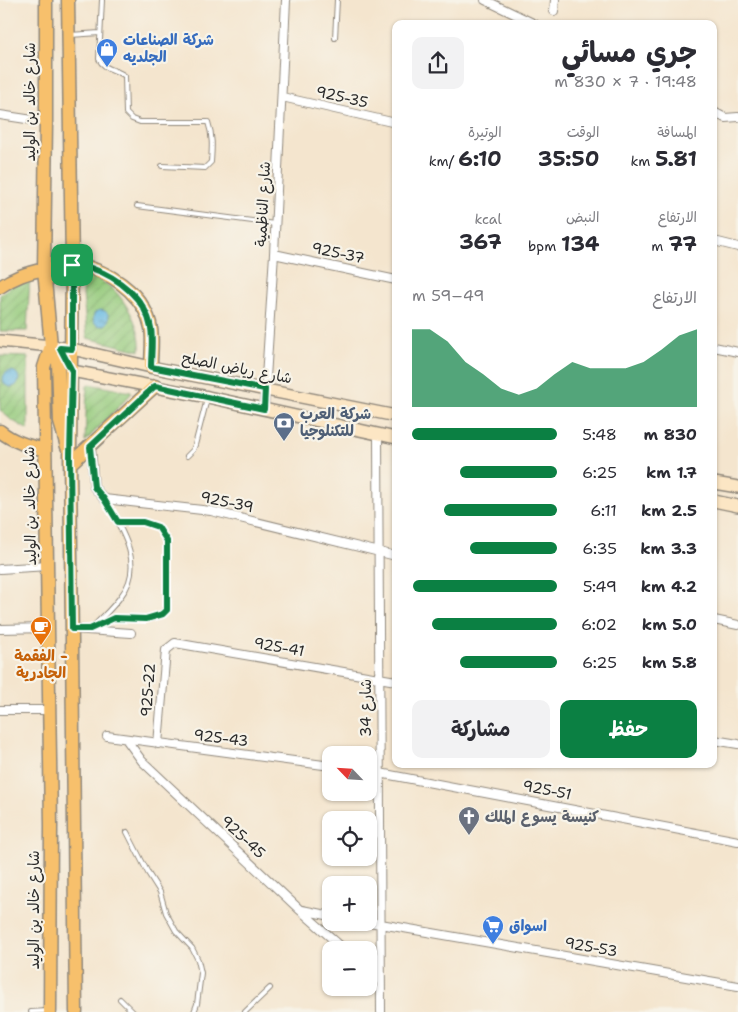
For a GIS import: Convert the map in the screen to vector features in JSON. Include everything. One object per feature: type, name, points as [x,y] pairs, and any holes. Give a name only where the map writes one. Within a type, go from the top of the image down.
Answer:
[{"type":"main road","name":"شارع خالد بن الوليد","points":[[46,0],[44,269],[50,284],[54,322],[61,347],[72,371],[70,460],[76,1012]]},
{"type":"main road","name":"شارع خالد بن الوليد","points":[[50,1011],[51,825],[44,367],[61,347],[72,265],[68,0]]},
{"type":"main road","points":[[72,265],[90,268],[112,277],[129,290],[146,314],[151,329],[151,367]]},
{"type":"main road","points":[[0,287],[26,273],[44,269]]},
{"type":"main road","points":[[61,347],[53,354],[58,362],[60,422],[70,460],[90,447],[155,386]]},
{"type":"main road","points":[[45,387],[47,380],[51,378],[55,379],[59,385]]},
{"type":"main road","points":[[0,431],[25,445],[45,450]]},
{"type":"street","name":"شارع الناظمية","points":[[264,409],[276,224],[286,0]]},
{"type":"street","points":[[485,0],[527,20]]},
{"type":"street","points":[[554,11],[555,0]]},
{"type":"street","name":"925-35","points":[[282,97],[392,122]]},
{"type":"street","points":[[0,114],[46,122]]},
{"type":"street","points":[[717,114],[725,118],[738,117]]},
{"type":"street","points":[[717,242],[738,247]]},
{"type":"street","name":"925-37","points":[[274,254],[392,279]]},
{"type":"street","name":"شارع رياض الصلح","points":[[0,341],[61,347],[392,415]]},
{"type":"street","points":[[717,348],[738,352]]},
{"type":"street","points":[[72,371],[155,386],[392,437]]},
{"type":"street","name":"شارع 34","points":[[378,434],[380,1012]]},
{"type":"street","points":[[90,447],[94,487],[104,499]]},
{"type":"street","points":[[717,484],[738,488]]},
{"type":"street","name":"925-39","points":[[104,499],[211,511],[392,555]]},
{"type":"street","points":[[717,502],[738,506]]},
{"type":"street","points":[[0,570],[48,566]]},
{"type":"street","points":[[717,621],[738,625]]},
{"type":"street","points":[[0,630],[48,628]]},
{"type":"street","points":[[72,629],[131,633]]},
{"type":"street","name":"925-41","points":[[175,643],[392,680]]},
{"type":"street","name":"925-22","points":[[158,744],[166,650],[175,643]]},
{"type":"street","points":[[0,710],[48,710]]},
{"type":"street","name":"925-43","points":[[106,736],[322,765]]},
{"type":"street","name":"925-45","points":[[126,739],[142,760],[335,941]]},
{"type":"street","points":[[717,740],[738,744]]},
{"type":"street","name":"925-51","points":[[380,772],[738,841]]},
{"type":"street","points":[[300,910],[322,914]]},
{"type":"street","name":"925-53","points":[[377,923],[738,986]]},
{"type":"street","points":[[377,978],[380,981]]},
{"type":"lane","points":[[102,0],[99,59],[108,68],[119,71],[125,76],[126,113],[132,119],[140,122],[208,122],[212,135],[211,162],[209,166],[205,168],[162,166]]},
{"type":"lane","points":[[335,38],[337,0]]},
{"type":"lane","points":[[68,35],[100,33]]},
{"type":"lane","points":[[138,206],[276,224]]},
{"type":"lane","points":[[187,456],[195,445],[208,397]]},
{"type":"lane","points":[[90,629],[122,595],[130,580],[132,564],[129,544],[104,499]]},
{"type":"lane","points":[[90,629],[114,618],[146,619],[163,614],[167,610],[167,541],[158,527],[143,522],[118,522]]},
{"type":"lane","points":[[127,832],[160,892],[166,913],[176,931],[192,948],[198,960],[200,974],[197,1004],[194,1012]]},
{"type":"lane","points":[[245,1012],[270,988]]},
{"type":"lane","points":[[120,999],[133,1012]]},
{"type":"lane","points":[[31,1012],[50,1011]]},
{"type":"green space","points":[[81,272],[108,285],[120,297],[130,311],[137,327],[140,351],[87,338]]},
{"type":"green space","points":[[30,275],[27,331],[0,331],[0,295],[17,280]]},
{"type":"green space","points":[[0,356],[28,357],[28,430],[10,419],[0,410]]},
{"type":"green space","points":[[87,385],[131,392],[131,394],[85,442]]},
{"type":"water","points":[[101,310],[109,318],[101,326],[93,318]]},
{"type":"water","points":[[11,371],[19,379],[11,387],[3,379]]},
{"type":"place","name":"شركة الصناعات الجلديه","points":[[107,68]]},
{"type":"place","name":"شركة العرب للتكنلوجيا","points":[[284,442]]},
{"type":"place","name":"الفقمة - الجادرية","points":[[41,646]]},
{"type":"place","name":"كنيسة يسوع الملك","points":[[469,836]]},
{"type":"place","name":"اسواق","points":[[493,945]]},
{"type":"route","points":[[72,265],[90,268],[112,277],[129,290],[146,314],[151,329],[151,367],[265,389],[264,409],[155,386],[90,447],[94,487],[118,522],[143,522],[158,527],[167,541],[168,605],[167,610],[163,614],[146,619],[114,618],[90,629],[72,629],[70,456],[72,371],[60,348],[72,349],[72,265]]}]
